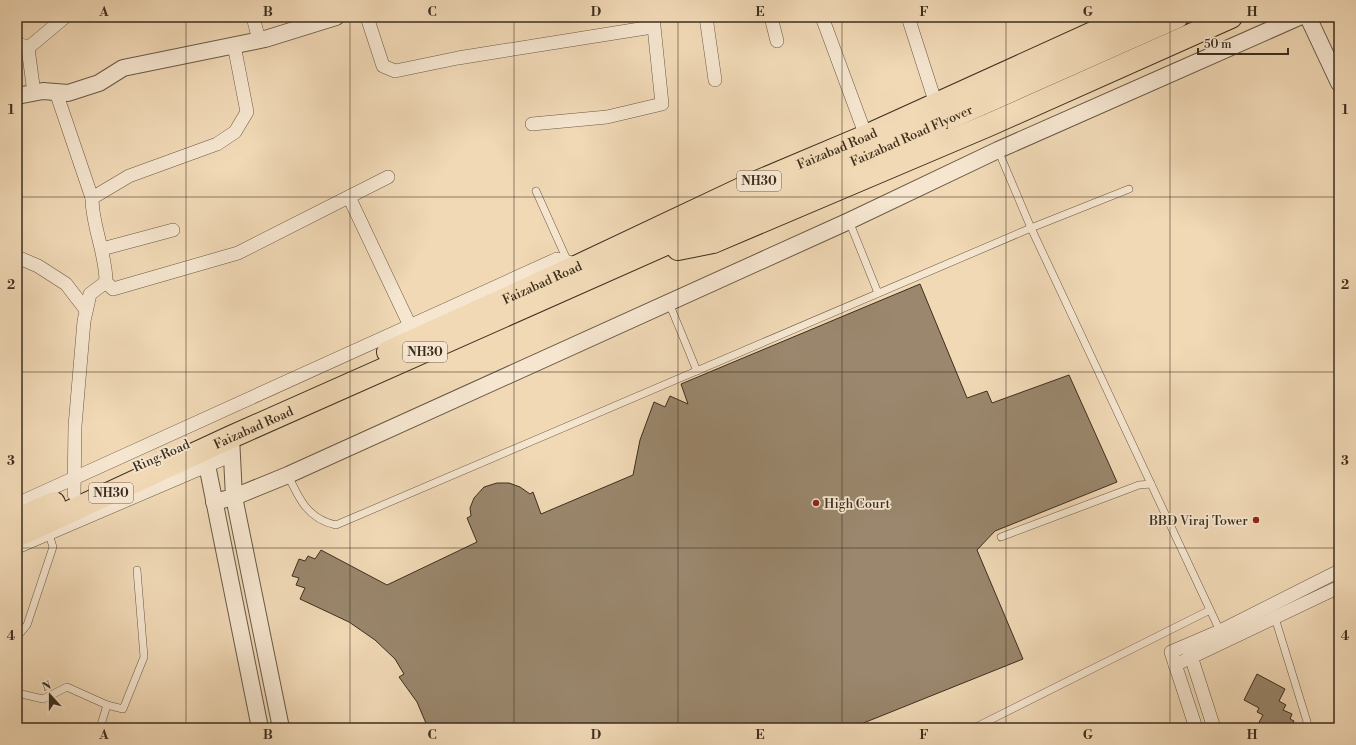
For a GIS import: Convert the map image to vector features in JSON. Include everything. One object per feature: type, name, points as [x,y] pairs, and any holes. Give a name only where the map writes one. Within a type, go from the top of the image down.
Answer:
[{"type":"highway","name":"Faizabad Road","points":[[392,350],[413,332],[574,263],[745,187],[866,136],[1128,17]]},
{"type":"highway","name":"Faizabad Road Flyover","points":[[646,254],[1177,17]]},
{"type":"highway","name":"NH30","points":[[646,254],[713,242],[991,124],[1231,17]]},
{"type":"highway","name":"Faizabad Road","points":[[17,536],[48,528],[231,446],[646,254]]},
{"type":"highway","name":"Ring Road","points":[[17,519],[74,486],[392,350]]},
{"type":"street","points":[[34,92],[23,45],[65,17]]},
{"type":"street","points":[[253,17],[259,40]]},
{"type":"street","points":[[17,96],[43,91],[68,93],[99,83],[123,68],[259,40],[336,17]]},
{"type":"street","points":[[367,17],[383,66],[395,71],[458,58],[646,28],[653,17]]},
{"type":"street","points":[[532,124],[607,117],[662,104],[653,17]]},
{"type":"street","points":[[706,17],[715,80]]},
{"type":"street","points":[[772,17],[777,41]]},
{"type":"street","points":[[822,17],[866,136]]},
{"type":"street","points":[[908,17],[936,104]]},
{"type":"street","points":[[214,502],[234,497],[288,474],[849,222],[998,150],[1299,17]]},
{"type":"street","points":[[1308,17],[1339,83]]},
{"type":"street","points":[[92,198],[129,176],[217,144],[235,132],[247,112],[234,45]]},
{"type":"street","points":[[56,92],[92,198],[92,208],[106,265],[106,282],[113,289],[238,253],[388,177]]},
{"type":"street","points":[[17,504],[74,486],[413,332],[349,196]]},
{"type":"street","points":[[102,249],[173,230]]},
{"type":"street","points":[[17,257],[38,266],[66,284],[86,310]]},
{"type":"street","points":[[74,486],[75,426],[84,321],[90,294],[106,282]]},
{"type":"street","points":[[231,446],[234,497],[281,728]]},
{"type":"street","points":[[206,457],[260,728]]},
{"type":"street","points":[[17,547],[48,528]]},
{"type":"street","points":[[1196,728],[1171,652],[1220,631],[1339,571]]},
{"type":"street","points":[[1176,665],[1339,587]]},
{"type":"street","points":[[1187,644],[1214,728]]},
{"type":"lane","points":[[998,150],[1031,228],[1220,631]]},
{"type":"lane","points":[[288,474],[297,496],[313,515],[324,522],[336,525],[1031,228],[1129,189]]},
{"type":"lane","points":[[536,191],[574,263]]},
{"type":"lane","points":[[849,222],[878,293]]},
{"type":"lane","points":[[669,303],[697,371]]},
{"type":"lane","points":[[1001,537],[1139,485],[1151,484]]},
{"type":"lane","points":[[17,637],[27,625],[53,548],[48,528]]},
{"type":"lane","points":[[17,693],[43,699],[67,687],[107,705],[123,709],[144,657],[136,570]]},
{"type":"lane","points":[[974,728],[1210,610]]},
{"type":"lane","points":[[1274,618],[1309,728]]},
{"type":"lane","points":[[100,728],[107,705]]},
{"type":"building","name":"High Court","points":[[920,284],[967,398],[987,391],[992,403],[1069,375],[1117,482],[995,531],[977,550],[1023,659],[851,728],[428,728],[417,702],[399,677],[404,674],[395,659],[375,640],[349,622],[300,599],[305,588],[296,585],[299,578],[292,576],[299,559],[305,561],[308,556],[315,559],[321,550],[387,585],[477,542],[467,518],[471,516],[470,508],[474,498],[484,487],[497,483],[509,483],[520,487],[530,494],[533,492],[541,514],[633,475],[640,440],[654,402],[665,407],[670,396],[688,404],[681,384]]},
{"type":"building","points":[[1257,674],[1285,689],[1279,701],[1286,705],[1283,710],[1292,714],[1290,719],[1294,721],[1291,728],[1256,728],[1263,715],[1257,712],[1259,708],[1244,700]]},
{"type":"place","name":"High Court","points":[[816,503]]},
{"type":"place","name":"BBD Viraj Tower","points":[[1256,520]]}]
